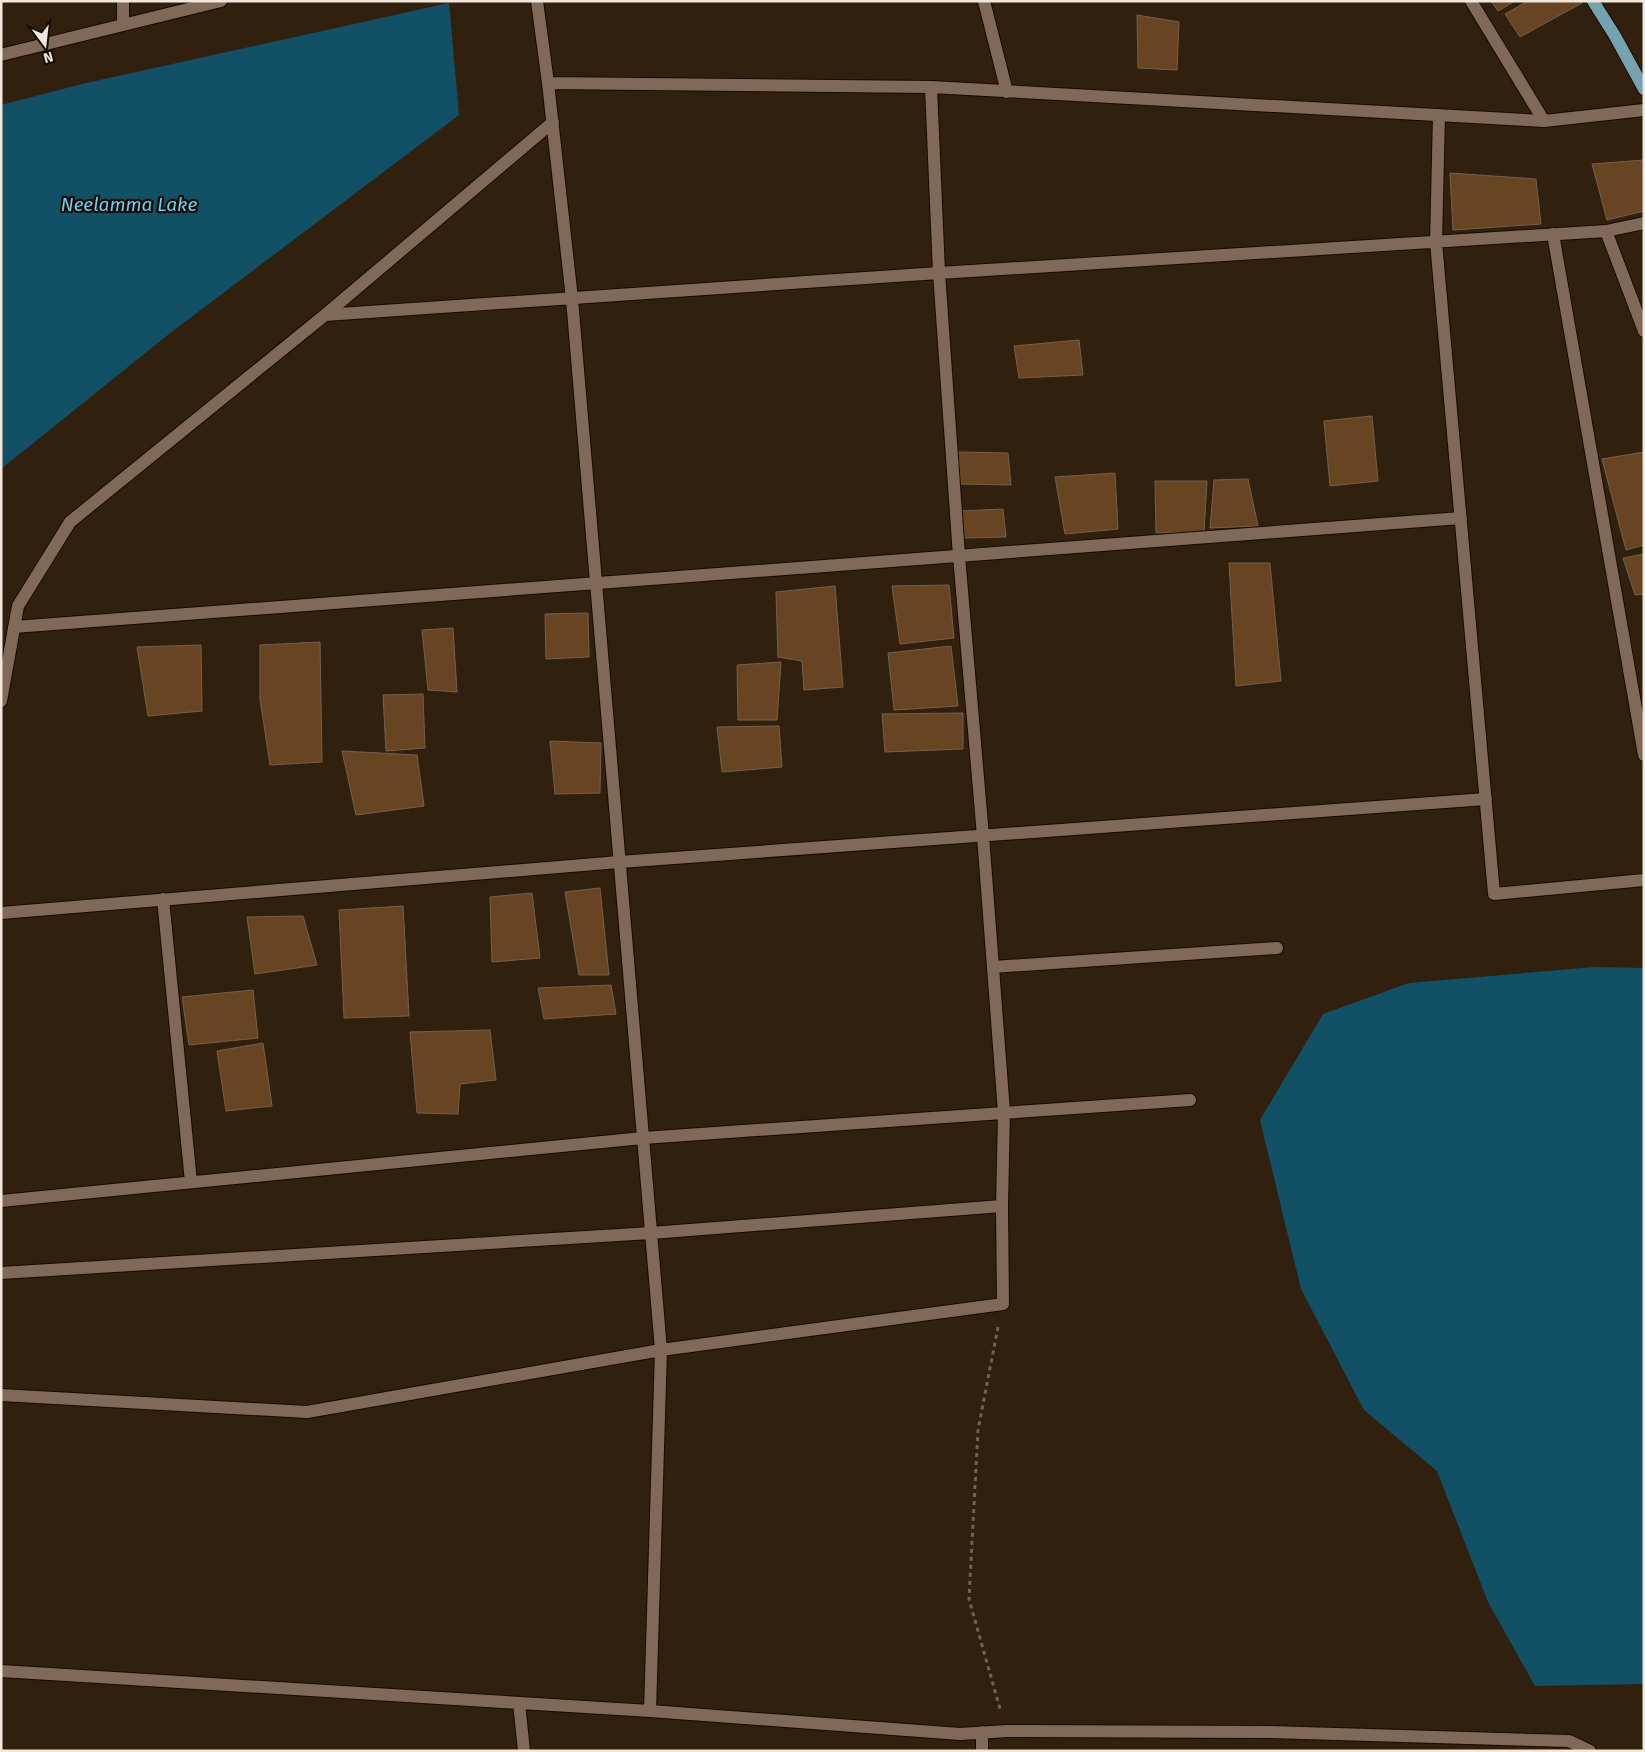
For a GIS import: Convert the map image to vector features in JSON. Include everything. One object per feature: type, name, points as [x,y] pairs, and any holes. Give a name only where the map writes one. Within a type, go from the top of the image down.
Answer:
[{"type":"main road","points":[[1593,1],[1644,89]]},
{"type":"street","points":[[123,1],[123,25]]},
{"type":"street","points":[[1,55],[221,1]]},
{"type":"street","points":[[537,1],[553,122],[572,299],[661,1350],[650,1711]]},
{"type":"street","points":[[984,1],[1008,92]]},
{"type":"street","points":[[1471,1],[1544,121]]},
{"type":"street","points":[[548,83],[931,87],[1544,121],[1644,110]]},
{"type":"street","points":[[1,1395],[307,1412],[661,1350],[1002,1304],[1004,1112],[959,556],[939,273],[931,87]]},
{"type":"street","points":[[1438,115],[1436,242],[1494,894],[1644,880]]},
{"type":"street","points":[[1,701],[18,606],[70,522],[325,315],[553,122]]},
{"type":"street","points":[[325,315],[939,273],[1606,231],[1644,223]]},
{"type":"street","points":[[1606,231],[1644,331]]},
{"type":"street","points":[[1553,234],[1644,755]]},
{"type":"street","points":[[14,627],[1461,518]]},
{"type":"street","points":[[1,913],[619,862],[1486,799]]},
{"type":"street","points":[[163,899],[191,1182]]},
{"type":"street","points":[[993,967],[1277,948]]},
{"type":"street","points":[[1,1201],[643,1138],[1190,1100]]},
{"type":"street","points":[[1,1273],[651,1233],[1002,1206]]},
{"type":"street","points":[[1,1671],[650,1711],[960,1734],[1007,1731],[1270,1732],[1569,1742],[1590,1751]]},
{"type":"street","points":[[519,1703],[524,1751]]},
{"type":"street","points":[[982,1732],[982,1751]]},
{"type":"path","points":[[1002,1304],[978,1430],[969,1599],[1007,1731]]},
{"type":"water","name":"Neelamma Lake","points":[[449,3],[459,115],[169,334],[1,469],[1,105],[82,84]]},
{"type":"water","points":[[1594,967],[1644,968],[1644,1684],[1535,1686],[1488,1602],[1437,1471],[1364,1410],[1301,1289],[1260,1120],[1323,1014],[1409,983]]},
{"type":"building","points":[[1491,1],[1515,1],[1498,11]]},
{"type":"building","points":[[1528,1],[1581,1],[1582,3],[1520,37],[1505,14]]},
{"type":"building","points":[[1137,15],[1179,22],[1177,70],[1138,68]]},
{"type":"building","points":[[1644,160],[1644,211],[1607,220],[1592,164]]},
{"type":"building","points":[[1450,173],[1536,179],[1541,224],[1453,230]]},
{"type":"building","points":[[1079,340],[1083,375],[1019,378],[1014,346]]},
{"type":"building","points":[[1372,416],[1378,481],[1330,486],[1324,421]]},
{"type":"building","points":[[958,452],[1008,453],[1011,485],[961,484]]},
{"type":"building","points":[[1644,452],[1644,545],[1626,550],[1602,459]]},
{"type":"building","points":[[1115,473],[1118,529],[1065,534],[1055,477]]},
{"type":"building","points":[[1248,479],[1258,526],[1210,528],[1214,480]]},
{"type":"building","points":[[1155,481],[1207,481],[1204,532],[1156,533]]},
{"type":"building","points":[[1003,509],[1006,537],[964,538],[961,511]]},
{"type":"building","points":[[1644,554],[1644,594],[1635,595],[1623,558]]},
{"type":"building","points":[[1229,563],[1270,563],[1281,681],[1236,686]]},
{"type":"building","points":[[949,585],[954,638],[900,644],[892,586]]},
{"type":"building","points":[[835,586],[843,687],[804,690],[802,661],[778,657],[776,592]]},
{"type":"building","points":[[588,613],[589,657],[546,659],[545,614]]},
{"type":"building","points":[[453,628],[457,692],[428,690],[422,630]]},
{"type":"building","points":[[320,642],[322,762],[270,765],[260,699],[260,645]]},
{"type":"building","points":[[201,645],[202,711],[148,716],[137,647]]},
{"type":"building","points":[[951,646],[958,706],[894,710],[888,653]]},
{"type":"building","points":[[781,662],[777,720],[738,720],[737,665]]},
{"type":"building","points":[[423,694],[425,748],[386,751],[383,695]]},
{"type":"building","points":[[963,713],[963,749],[885,752],[882,714]]},
{"type":"building","points":[[779,726],[782,767],[722,772],[717,727]]},
{"type":"building","points":[[550,741],[601,743],[600,793],[555,794]]},
{"type":"building","points":[[342,751],[417,755],[424,806],[356,815]]},
{"type":"building","points":[[600,888],[609,975],[579,975],[565,892]]},
{"type":"building","points":[[532,893],[540,958],[492,962],[490,897]]},
{"type":"building","points":[[403,906],[409,1016],[344,1018],[339,910]]},
{"type":"building","points":[[303,916],[317,965],[255,974],[247,917]]},
{"type":"building","points":[[611,985],[616,1014],[544,1019],[538,988]]},
{"type":"building","points":[[253,990],[258,1038],[189,1045],[182,997]]},
{"type":"building","points":[[490,1030],[496,1080],[460,1084],[458,1114],[417,1113],[410,1032]]},
{"type":"building","points":[[263,1043],[272,1106],[226,1111],[217,1051]]}]
